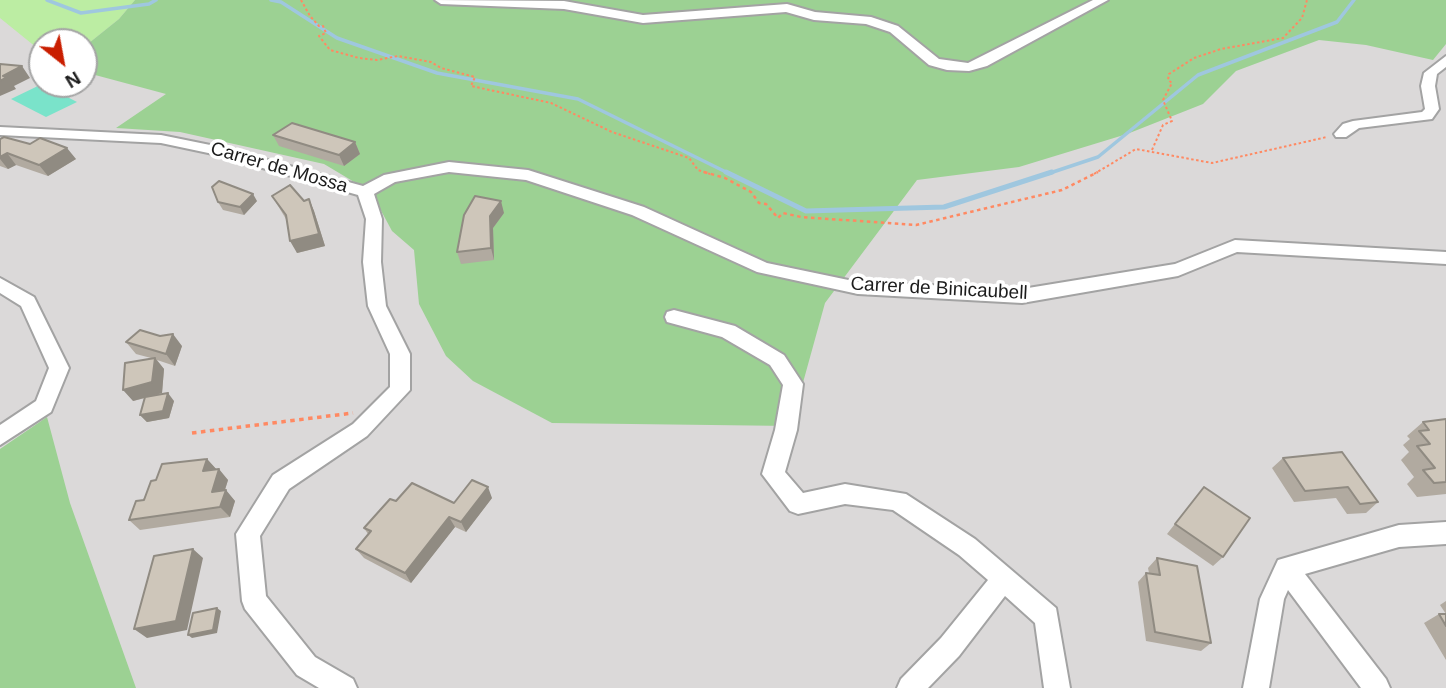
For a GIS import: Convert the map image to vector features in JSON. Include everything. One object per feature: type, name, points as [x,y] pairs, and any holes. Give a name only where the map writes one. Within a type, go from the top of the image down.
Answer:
[{"type":"street","points":[[441,0],[485,4],[564,5],[643,19],[787,8],[814,16],[867,20],[894,29],[934,62],[968,67],[982,63],[1102,0]]},
{"type":"street","points":[[1341,134],[1348,127],[1358,124],[1427,116],[1432,109],[1428,86],[1431,73],[1446,60]]},
{"type":"street","name":"Carrer de Mossa","points":[[0,131],[161,139],[215,149],[365,192],[374,219],[372,262],[377,306],[401,354],[400,390],[360,430],[281,482],[248,534],[254,601],[306,666],[344,688]]},
{"type":"street","name":"Carrer de Binicaubell","points":[[365,192],[390,178],[449,167],[528,175],[638,211],[763,268],[872,288],[1022,296],[1178,270],[1234,246],[1446,258]]},
{"type":"street","points":[[0,284],[27,302],[59,368],[44,406],[0,436]]},
{"type":"street","points":[[674,317],[728,331],[777,360],[793,384],[786,430],[773,474],[799,505],[845,494],[898,501],[967,547],[1047,617],[1057,688]]},
{"type":"street","points":[[1256,688],[1272,599],[1286,568],[1399,536],[1446,533]]},
{"type":"street","points":[[1286,568],[1377,688]]},
{"type":"street","points":[[910,688],[950,647],[1003,580]]},
{"type":"path","points":[[301,0],[310,16],[319,26],[323,26],[326,33],[319,36],[330,50],[359,58],[377,60],[398,56],[431,62],[441,68],[475,77],[471,86],[551,103],[612,132],[658,150],[662,147],[688,158],[696,163],[698,170],[724,178],[751,192],[759,203],[766,204],[778,218],[783,214],[916,225],[1062,190],[1136,149],[1212,163],[1341,134]]},
{"type":"path","points":[[1151,152],[1163,125],[1171,121],[1163,100],[1172,83],[1168,80],[1169,74],[1194,58],[1221,49],[1283,38],[1303,18],[1307,0]]},
{"type":"path","points":[[192,433],[380,410]]},
{"type":"shaded area","points":[[0,0],[1446,0],[1446,688],[0,688]]},
{"type":"green space","points":[[0,0],[135,0],[119,19],[98,36],[98,28],[28,28],[28,41],[0,18]]},
{"type":"green space","points":[[135,0],[1446,0],[1446,44],[1433,60],[1366,45],[1319,40],[1236,71],[1203,104],[1127,134],[1019,167],[917,180],[825,303],[791,426],[552,423],[473,381],[446,356],[419,304],[414,250],[392,231],[371,192],[324,164],[180,132],[116,128],[166,94],[98,76],[98,36],[119,19]]},
{"type":"green space","points":[[28,91],[28,98],[69,98],[77,102],[46,117],[11,99]]},
{"type":"green space","points":[[47,417],[70,503],[136,688],[0,688],[0,449]]},
{"type":"building","points":[[0,64],[22,66],[3,76],[7,77],[0,81]]},
{"type":"building","points":[[292,123],[355,142],[339,155],[273,135]]},
{"type":"building","points":[[4,137],[30,144],[40,138],[67,148],[39,165],[7,153],[0,157],[0,139]]},
{"type":"building","points":[[219,181],[253,194],[240,207],[218,202],[212,187]]},
{"type":"building","points":[[290,185],[304,201],[309,199],[319,234],[290,241],[286,215],[272,196]]},
{"type":"building","points":[[475,196],[501,201],[490,216],[491,248],[457,252],[464,215]]},
{"type":"building","points":[[140,330],[160,336],[173,334],[166,354],[126,342]]},
{"type":"building","points":[[155,358],[152,382],[123,390],[125,363]]},
{"type":"building","points":[[168,393],[163,411],[140,415],[145,397]]},
{"type":"building","points":[[1446,419],[1446,482],[1434,483],[1423,470],[1435,468],[1417,446],[1430,444],[1419,431],[1429,430],[1423,422]]},
{"type":"building","points":[[1342,452],[1378,502],[1360,504],[1348,487],[1305,491],[1283,458]]},
{"type":"building","points":[[207,459],[203,471],[219,469],[212,492],[226,490],[220,507],[129,520],[136,501],[144,500],[151,481],[156,480],[162,464]]},
{"type":"building","points":[[472,480],[488,487],[461,522],[449,517],[405,573],[356,549],[371,531],[364,528],[390,499],[396,501],[412,483],[454,503]]},
{"type":"building","points":[[1204,487],[1250,518],[1223,557],[1175,524]]},
{"type":"building","points":[[193,549],[176,621],[134,629],[154,556]]},
{"type":"building","points":[[1157,558],[1197,566],[1211,643],[1155,632],[1146,573],[1160,575]]},
{"type":"building","points":[[217,608],[213,630],[188,635],[193,613]]},
{"type":"building","points":[[1439,614],[1446,614],[1446,626]]},
{"type":"waterway","points":[[47,0],[81,13],[149,4],[156,0]]},
{"type":"waterway","points":[[271,0],[281,2],[337,38],[437,73],[578,99],[730,174]]},
{"type":"waterway","points":[[1047,174],[1098,157],[1198,75],[1337,22],[1354,0]]},
{"type":"waterway","points":[[726,172],[806,211],[944,207],[1052,172]]}]
